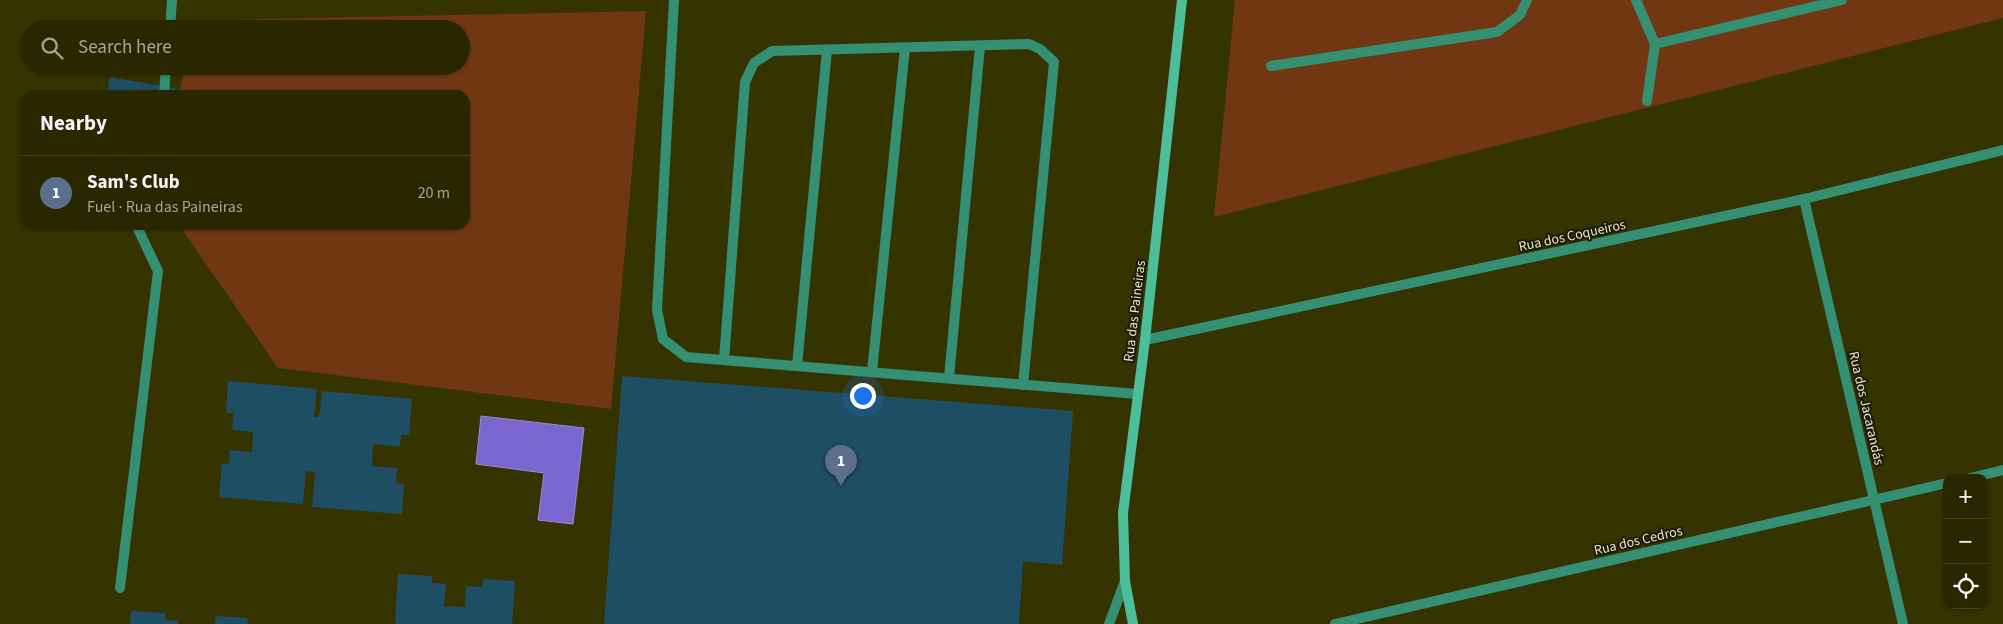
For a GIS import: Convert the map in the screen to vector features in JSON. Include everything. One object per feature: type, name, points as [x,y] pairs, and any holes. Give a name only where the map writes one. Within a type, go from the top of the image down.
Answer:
[{"type":"main road","name":"Rua das Paineiras","points":[[1133,624],[1125,582],[1123,513],[1145,340],[1182,0]]},
{"type":"street","points":[[171,20],[172,0]]},
{"type":"street","points":[[674,0],[657,310],[663,339],[670,345],[686,356],[724,360],[1138,394]]},
{"type":"street","points":[[1270,66],[1497,32],[1520,15],[1527,0]]},
{"type":"street","points":[[1636,0],[1655,44],[1646,101]]},
{"type":"street","points":[[1655,44],[1842,0]]},
{"type":"street","points":[[724,360],[745,82],[754,63],[772,51],[1029,44],[1040,49],[1054,62],[1023,385]]},
{"type":"street","points":[[949,378],[980,46]]},
{"type":"street","points":[[872,372],[904,48]]},
{"type":"street","points":[[798,366],[827,50]]},
{"type":"street","points":[[164,90],[165,75]]},
{"type":"street","name":"Rua dos Coqueiros","points":[[1145,340],[1804,199],[2003,150]]},
{"type":"street","name":"Rua dos Jacarandás","points":[[1804,199],[1904,624]]},
{"type":"street","points":[[120,588],[158,271],[138,230]]},
{"type":"street","points":[[1986,474],[2003,470]]},
{"type":"street","name":"Rua dos Cedros","points":[[1335,624],[1943,484]]},
{"type":"street","points":[[1109,624],[1125,582]]},
{"type":"shaded area","points":[[1235,0],[2003,0],[2003,18],[1214,217]]},
{"type":"shaded area","points":[[646,11],[611,409],[278,368],[182,230],[470,230],[470,90],[180,90],[183,75],[470,75],[470,20],[219,20]]},
{"type":"shaded area","points":[[481,416],[584,428],[573,524],[538,520],[544,473],[476,464]]},
{"type":"building","points":[[110,77],[185,90],[108,90]]},
{"type":"building","points":[[622,376],[1073,411],[1062,565],[1023,561],[1019,624],[604,624]]},
{"type":"building","points":[[228,381],[317,389],[314,417],[319,417],[322,391],[412,399],[409,435],[401,435],[400,447],[373,444],[372,466],[397,468],[396,483],[404,484],[402,514],[312,507],[315,472],[306,471],[303,504],[219,497],[222,463],[229,464],[230,450],[252,452],[253,432],[232,430],[234,413],[226,413]]},
{"type":"building","points":[[398,574],[432,576],[432,583],[446,584],[444,606],[465,607],[466,586],[482,587],[483,579],[515,581],[512,624],[395,624]]},
{"type":"building","points":[[131,611],[165,613],[165,620],[179,621],[178,624],[130,624]]},
{"type":"building","points":[[216,616],[248,618],[247,624],[215,624]]},
{"type":"place","name":"Sam's Club","points":[[841,486]]}]
